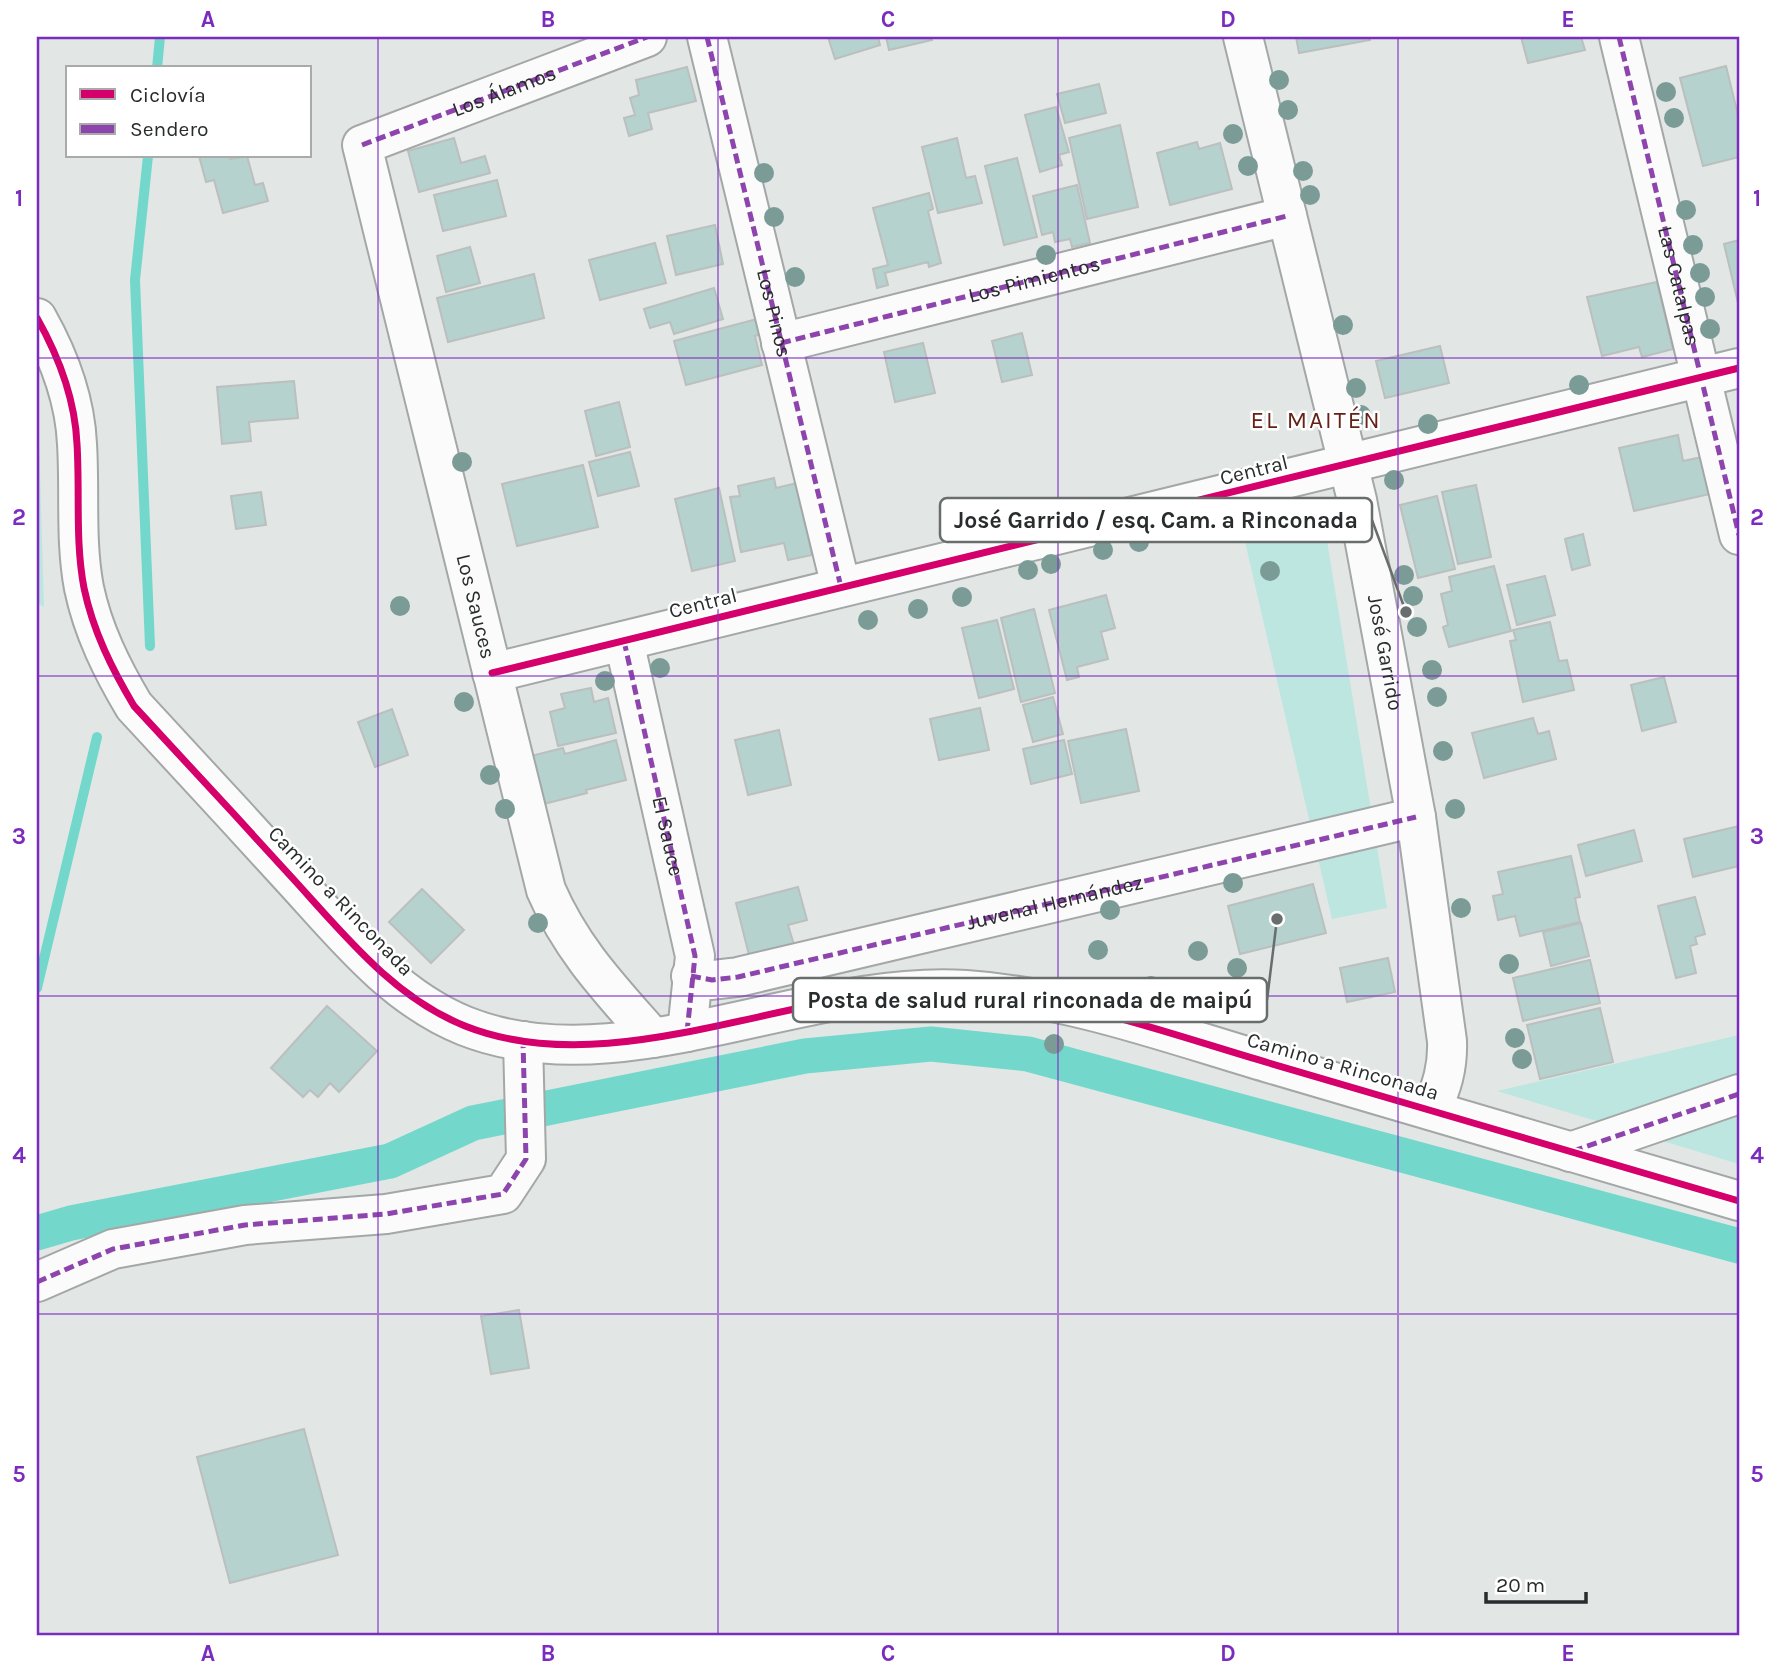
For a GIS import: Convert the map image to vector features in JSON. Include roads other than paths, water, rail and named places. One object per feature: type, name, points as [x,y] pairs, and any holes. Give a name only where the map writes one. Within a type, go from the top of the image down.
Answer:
[{"type":"street","name":"Los Álamos","points":[[362,145],[647,37]]},
{"type":"street","name":"Los Pinos","points":[[707,37],[841,587]]},
{"type":"street","name":"José Garrido","points":[[1243,37],[1348,465],[1380,619],[1416,817],[1447,1041],[1446,1067],[1441,1090],[1431,1110]]},
{"type":"street","name":"Las Catalpas","points":[[1619,37],[1739,535]]},
{"type":"street","name":"Los Sauces","points":[[362,145],[546,890],[576,947],[670,1035]]},
{"type":"street","name":"Los Pimientos","points":[[781,344],[1287,216]]},
{"type":"street","name":"Camino a Rinconada","points":[[37,318],[63,373],[72,407],[77,442],[80,558],[92,618],[112,668],[134,706],[355,945],[386,976],[423,1005],[446,1018],[470,1028],[523,1041],[584,1044],[670,1035],[868,994],[962,990],[1012,995],[1121,1019],[1739,1201]]},
{"type":"street","name":"Central","points":[[492,673],[1739,368]]},
{"type":"street","name":"El Sauce","points":[[624,641],[695,956],[691,976],[670,1035]]},
{"type":"street","name":"Juvenal Hernández","points":[[691,976],[712,980],[738,977],[1416,817]]},
{"type":"street","points":[[37,1282],[113,1249],[245,1225],[386,1214],[503,1194],[526,1159],[523,1041]]},
{"type":"street","points":[[1570,1152],[1739,1094]]},
{"type":"waterway","points":[[157,66],[160,37]]},
{"type":"waterway","points":[[148,158],[135,280],[150,646]]},
{"type":"waterway","points":[[37,988],[97,737]]},
{"type":"waterway","points":[[37,1233],[71,1223],[390,1161],[473,1123],[805,1056],[931,1044],[1028,1054],[1739,1246]]},
{"type":"place","name":"José Garrido / esq. Cam. a Rinconada","points":[[1406,612]]},
{"type":"place","name":"Posta de salud rural rinconada de maipú","points":[[1277,919]]},
{"type":"district","name":"EL MAITÉN","points":[[1316,420]]}]
